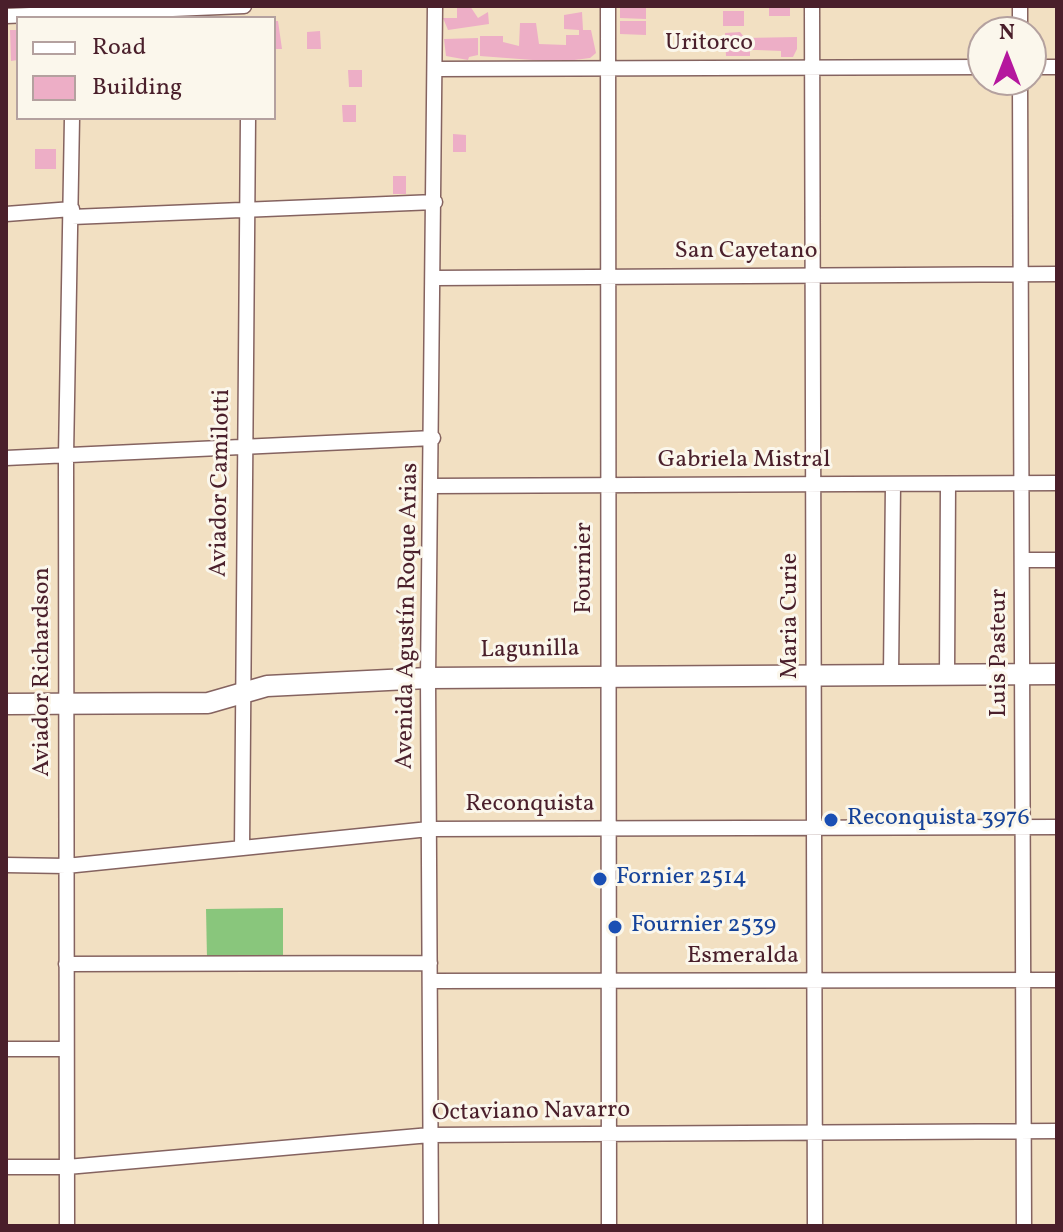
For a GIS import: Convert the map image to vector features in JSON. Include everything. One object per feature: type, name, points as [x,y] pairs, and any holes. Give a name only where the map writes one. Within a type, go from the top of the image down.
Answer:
[{"type":"main road","name":"Lagunilla","points":[[6,704],[208,703],[267,686],[428,678],[1057,674]]},
{"type":"street","points":[[6,16],[245,6]]},
{"type":"street","name":"Avenida Agustín Roque Arias","points":[[431,1226],[428,678],[435,278],[435,6]]},
{"type":"street","name":"Fournier","points":[[608,6],[609,1226]]},
{"type":"street","name":"Maria Curie","points":[[812,6],[815,1226]]},
{"type":"street","name":"Uritorco","points":[[435,69],[967,67]]},
{"type":"street","name":"Luis Pasteur","points":[[1020,96],[1024,1226]]},
{"type":"street","name":"Aviador Richardson","points":[[67,1226],[66,456],[72,120]]},
{"type":"street","name":"Aviador Camilotti","points":[[242,848],[244,444],[250,208],[248,120]]},
{"type":"street","points":[[6,214],[435,202]]},
{"type":"street","name":"San Cayetano","points":[[435,278],[1057,274]]},
{"type":"street","points":[[6,458],[244,444],[433,438]]},
{"type":"street","name":"Gabriela Mistral","points":[[431,486],[1057,483]]},
{"type":"street","points":[[891,675],[893,484]]},
{"type":"street","points":[[947,674],[948,484]]},
{"type":"street","points":[[1023,560],[1057,560]]},
{"type":"street","name":"Reconquista","points":[[6,865],[66,866],[429,829],[1057,827]]},
{"type":"street","points":[[66,964],[430,963]]},
{"type":"street","name":"Esmeralda","points":[[430,981],[1057,980]]},
{"type":"street","points":[[6,1049],[66,1049]]},
{"type":"street","name":"Octaviano Navarro","points":[[6,1167],[67,1167],[430,1135],[1057,1131]]},
{"type":"green space","points":[[283,908],[283,958],[207,958],[206,909]]},
{"type":"building","points":[[457,6],[470,6],[478,18],[488,12],[489,24],[448,30],[443,18],[457,18]]},
{"type":"building","points":[[620,6],[646,6],[646,19],[620,18]]},
{"type":"building","points":[[769,6],[790,6],[790,16],[769,16]]},
{"type":"building","points":[[723,11],[744,11],[744,26],[723,26]]},
{"type":"building","points":[[582,12],[583,30],[591,30],[596,53],[590,58],[559,62],[480,56],[480,36],[503,36],[503,42],[519,46],[520,23],[536,23],[539,44],[566,45],[566,35],[579,35],[579,30],[564,29],[564,15]]},
{"type":"building","points":[[276,21],[278,21],[282,49],[276,49]]},
{"type":"building","points":[[620,21],[646,21],[646,35],[620,34]]},
{"type":"building","points":[[10,30],[16,30],[16,60],[11,61]]},
{"type":"building","points":[[320,31],[321,49],[307,49],[307,32]]},
{"type":"building","points":[[740,32],[745,38],[797,37],[797,49],[793,57],[781,57],[781,51],[757,50],[750,50],[750,56],[726,56],[725,33]]},
{"type":"building","points":[[478,38],[478,55],[468,60],[446,56],[444,39]]},
{"type":"building","points":[[348,70],[362,70],[362,87],[349,87]]},
{"type":"building","points":[[342,105],[356,105],[356,122],[343,122]]},
{"type":"building","points":[[453,134],[466,135],[466,152],[453,152]]},
{"type":"building","points":[[35,149],[56,149],[56,169],[35,169]]},
{"type":"building","points":[[393,176],[406,176],[406,194],[393,194]]},
{"type":"place","name":"Reconquista 3976","points":[[831,820]]},
{"type":"place","name":"Fornier 2514","points":[[600,879]]},
{"type":"place","name":"Fournier 2539","points":[[615,927]]}]
